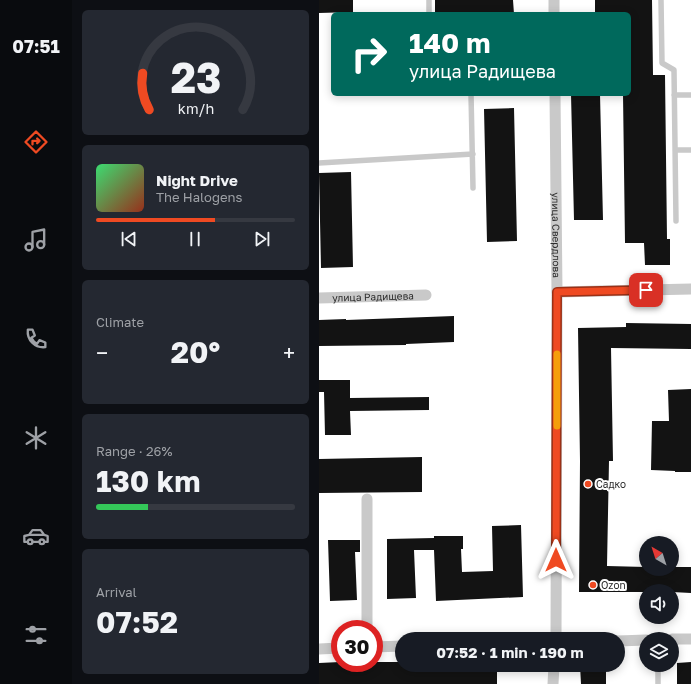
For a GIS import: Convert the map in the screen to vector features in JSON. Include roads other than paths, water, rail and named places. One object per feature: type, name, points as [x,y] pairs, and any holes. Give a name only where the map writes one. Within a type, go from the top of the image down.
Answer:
[{"type":"street","points":[[554,0],[554,12]]},
{"type":"street","name":"улица Свердлова","points":[[555,96],[557,292],[556,632]]},
{"type":"street","points":[[557,292],[691,289]]},
{"type":"street","name":"улица Радищева","points":[[319,298],[426,295]]},
{"type":"street","points":[[367,499],[367,620]]},
{"type":"street","points":[[679,640],[691,639]]},
{"type":"street","points":[[625,641],[639,640]]},
{"type":"street","points":[[383,647],[395,646]]},
{"type":"street","points":[[319,649],[331,648]]},
{"type":"street","points":[[553,684],[554,672]]},
{"type":"lane","points":[[429,0],[429,12]]},
{"type":"lane","points":[[661,0],[662,63],[674,70],[676,221]]},
{"type":"lane","points":[[674,95],[691,95]]},
{"type":"lane","points":[[471,96],[473,188]]},
{"type":"lane","points":[[675,150],[691,150]]},
{"type":"lane","points":[[319,163],[473,154]]},
{"type":"lane","points":[[658,684],[659,672]]},
{"type":"place","name":"Садко","points":[[588,484]]},
{"type":"place","name":"Ozon","points":[[593,585]]}]
